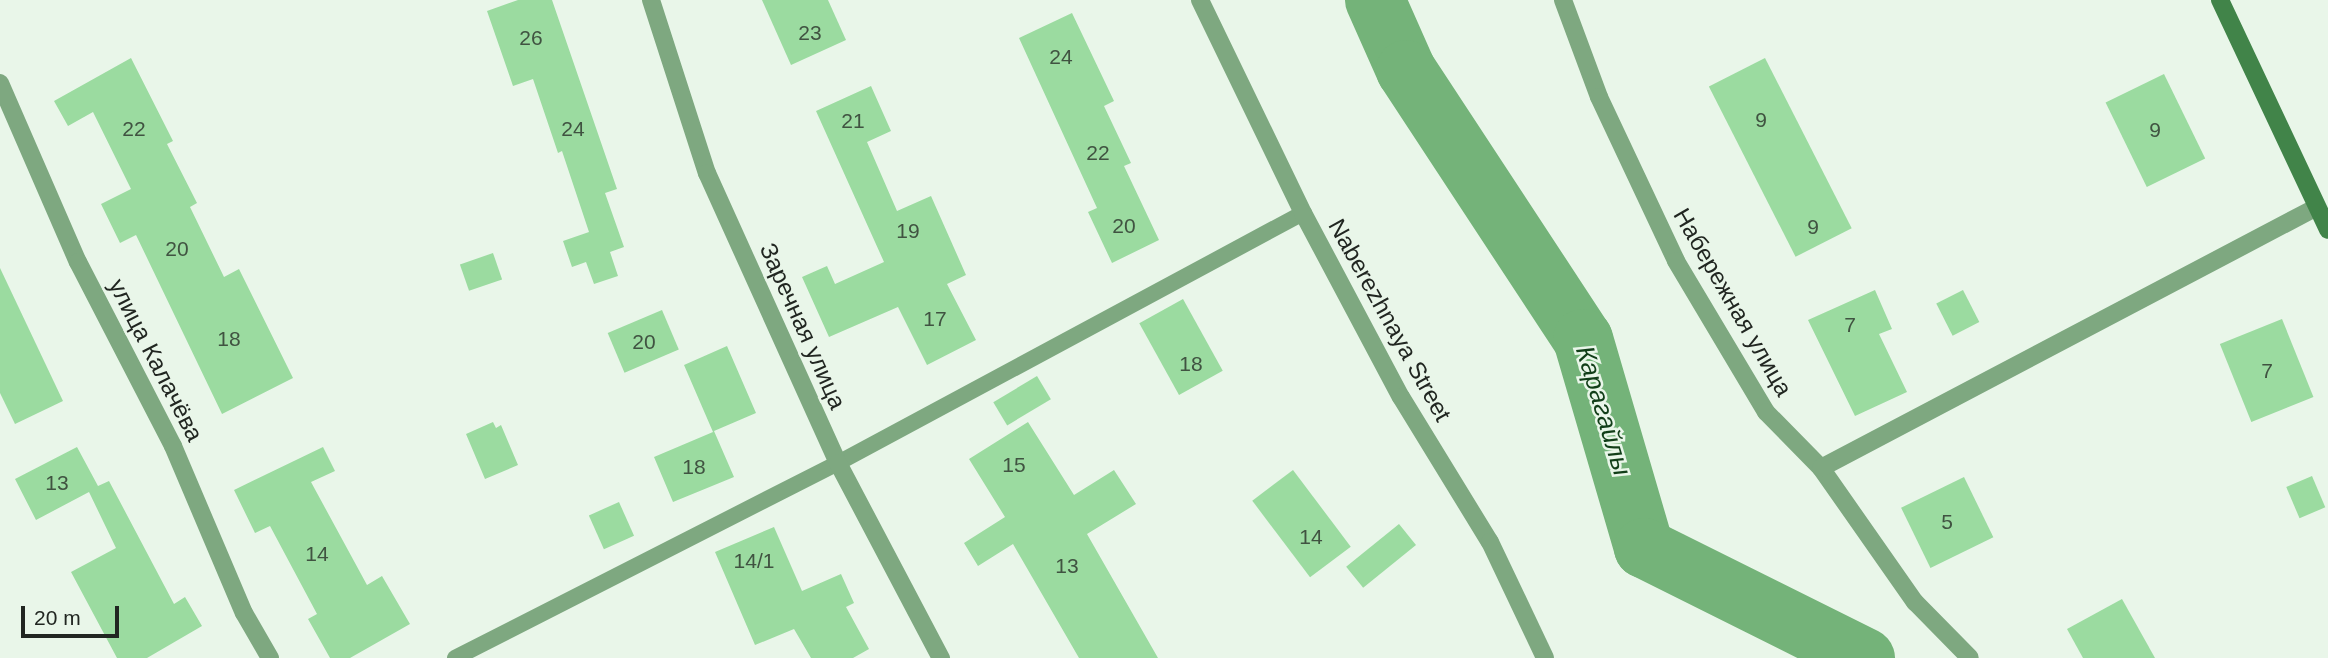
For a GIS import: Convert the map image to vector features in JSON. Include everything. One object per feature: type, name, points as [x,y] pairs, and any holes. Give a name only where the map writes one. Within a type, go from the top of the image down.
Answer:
[{"type":"main road","points":[[2220,0],[2315,208],[2328,230]]},
{"type":"street","name":"Заречная улица","points":[[651,0],[707,173],[838,463],[941,658]]},
{"type":"street","name":"Naberezhnaya Street","points":[[1200,0],[1303,213],[1401,397],[1490,542],[1545,658]]},
{"type":"street","name":"Набережная улица","points":[[1563,0],[1599,97],[1676,261],[1766,412],[1821,468],[1915,602],[1970,658]]},
{"type":"street","name":"улица Калачёва","points":[[0,83],[78,262],[173,446],[244,613],[270,658]]},
{"type":"street","points":[[1821,468],[2315,208]]},
{"type":"lane","points":[[455,658],[838,463],[1303,213]]},
{"type":"building","points":[[518,0],[552,0],[617,189],[605,193],[624,247],[610,252],[618,276],[594,284],[586,262],[572,267],[563,241],[589,232],[562,151],[558,153],[533,79],[513,86],[487,11]]},
{"type":"building","points":[[762,0],[828,0],[846,40],[791,65]]},
{"type":"building","points":[[1072,13],[1114,101],[1104,106],[1131,163],[1124,166],[1159,240],[1112,263],[1088,212],[1097,208],[1019,38]]},
{"type":"building","points":[[131,58],[173,141],[167,144],[197,203],[190,207],[224,277],[239,269],[293,378],[222,414],[136,235],[120,243],[101,204],[131,189],[93,112],[68,126],[54,101]]},
{"type":"building","points":[[1765,58],[1852,228],[1796,257],[1709,87]]},
{"type":"building","points":[[2164,74],[2205,158],[2147,187],[2106,102]]},
{"type":"building","points":[[871,86],[891,131],[867,142],[897,211],[931,196],[966,275],[947,284],[976,340],[927,365],[898,307],[829,337],[802,277],[827,266],[835,284],[884,262],[816,111]]},
{"type":"building","points":[[493,253],[502,279],[469,291],[460,264]]},
{"type":"building","points":[[0,268],[63,401],[15,424],[0,393]]},
{"type":"building","points":[[1875,290],[1892,329],[1879,334],[1907,392],[1855,416],[1808,320]]},
{"type":"building","points":[[1963,290],[1979,322],[1953,336],[1936,304]]},
{"type":"building","points":[[1183,299],[1223,371],[1179,395],[1139,323]]},
{"type":"building","points":[[662,310],[679,350],[624,373],[608,333]]},
{"type":"building","points":[[2282,319],[2313,397],[2251,422],[2220,344]]},
{"type":"building","points":[[727,346],[756,413],[714,431],[734,477],[673,502],[654,457],[713,432],[684,365]]},
{"type":"building","points":[[1037,376],[1051,399],[1007,425],[993,402]]},
{"type":"building","points":[[493,422],[496,428],[501,425],[518,465],[485,479],[466,434]]},
{"type":"building","points":[[1028,422],[1074,495],[1114,470],[1136,504],[1087,534],[1158,658],[1079,658],[1013,544],[978,566],[964,543],[1005,517],[969,459]]},
{"type":"building","points":[[77,447],[98,486],[109,481],[174,604],[185,597],[202,626],[147,658],[117,658],[71,572],[116,548],[89,492],[36,520],[15,479]]},
{"type":"building","points":[[323,447],[335,471],[311,482],[367,585],[382,576],[410,624],[350,658],[330,658],[308,619],[317,614],[270,526],[255,533],[234,490]]},
{"type":"building","points":[[1293,470],[1351,547],[1310,577],[1252,501]]},
{"type":"building","points":[[2312,476],[2325,507],[2300,518],[2286,487]]},
{"type":"building","points":[[1964,477],[1993,537],[1930,568],[1901,508]]},
{"type":"building","points":[[619,502],[634,536],[604,549],[589,515]]},
{"type":"building","points":[[1399,524],[1416,545],[1363,588],[1346,567]]},
{"type":"building","points":[[774,527],[802,591],[841,574],[854,603],[846,607],[869,649],[853,658],[811,658],[794,629],[755,645],[715,552]]},
{"type":"building","points":[[2122,599],[2155,658],[2083,658],[2067,629]]},
{"type":"waterway","name":"Карагайлы","points":[[1375,0],[1406,70],[1583,339],[1644,548],[1865,658]]}]
